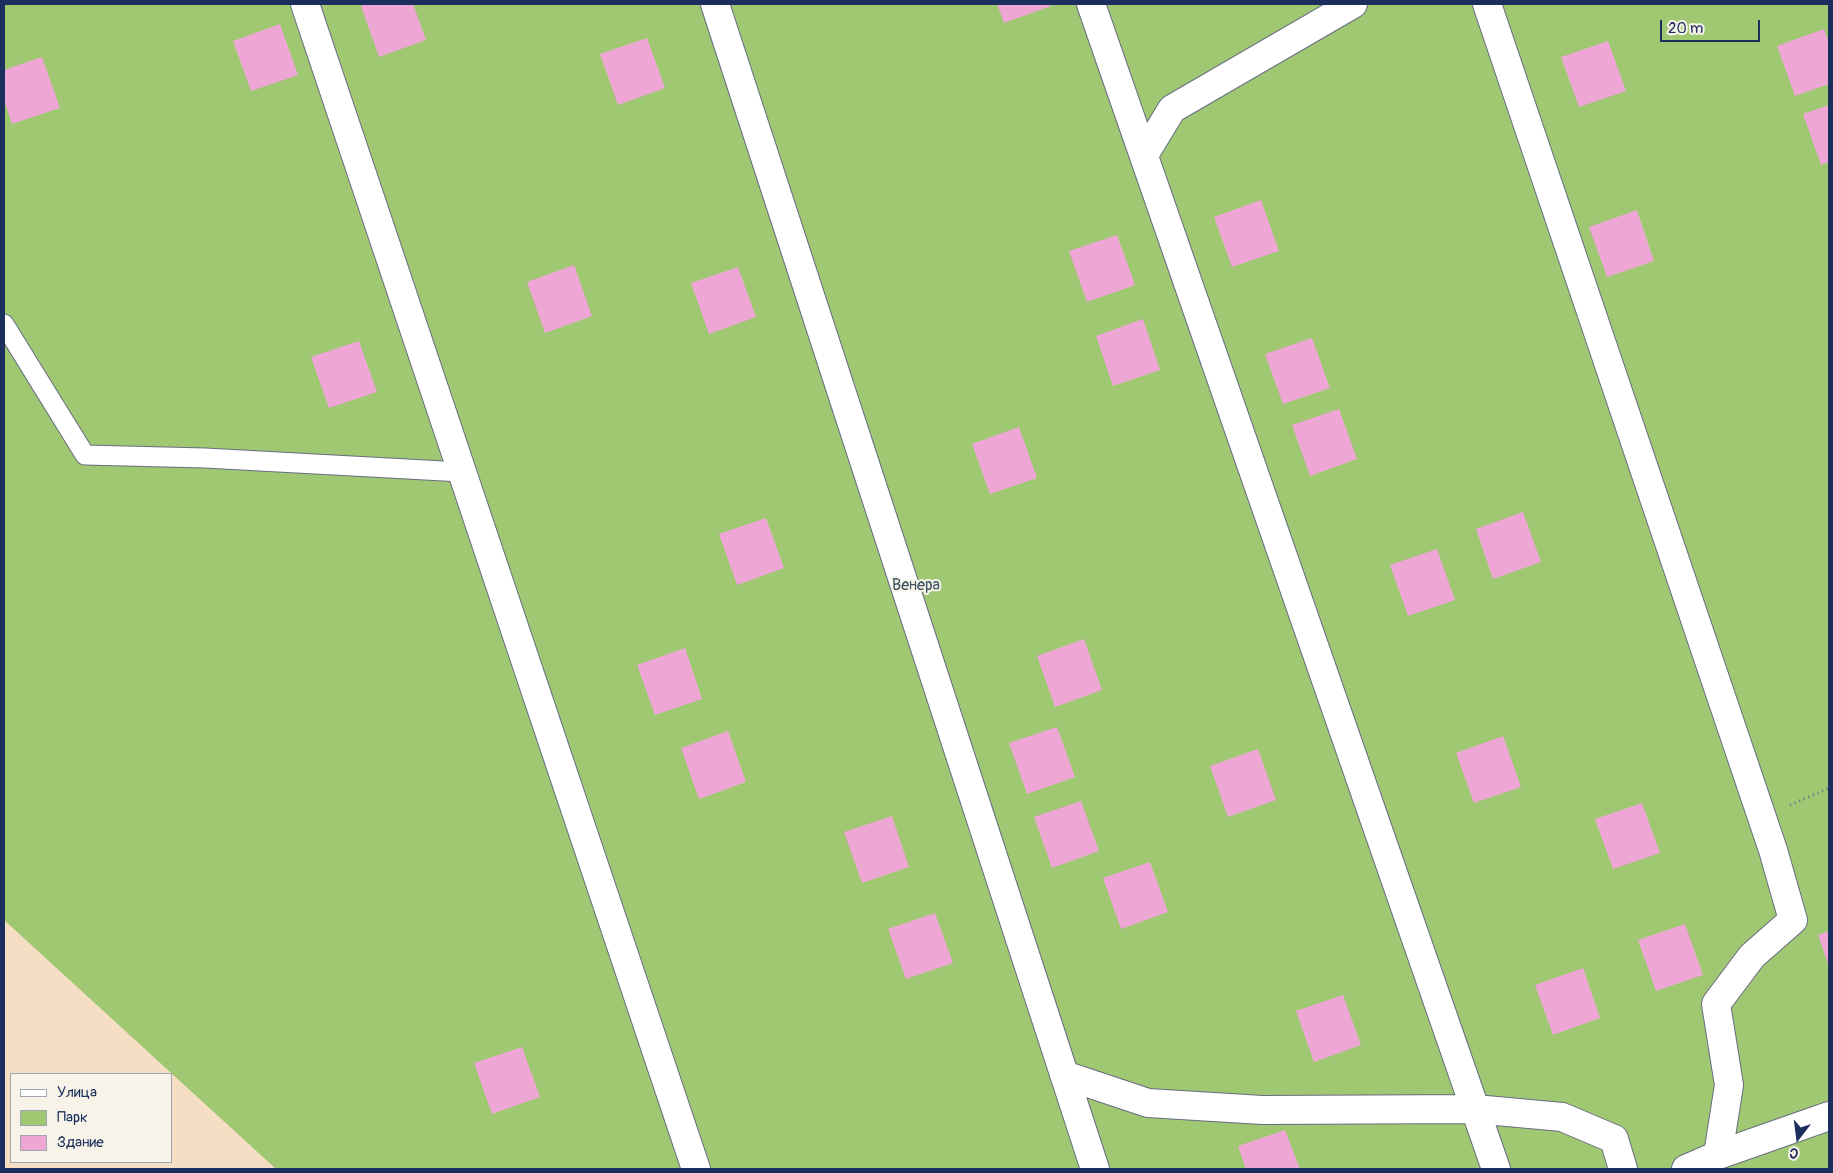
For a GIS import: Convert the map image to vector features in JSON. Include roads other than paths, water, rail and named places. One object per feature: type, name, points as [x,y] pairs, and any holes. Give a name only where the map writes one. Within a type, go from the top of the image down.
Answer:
[{"type":"street","points":[[305,4],[696,1169]]},
{"type":"street","points":[[715,4],[1095,1169]]},
{"type":"street","points":[[1091,4],[1496,1169]]},
{"type":"street","points":[[1144,155],[1172,109],[1353,4]]},
{"type":"street","points":[[1487,4],[1762,817],[1793,920],[1752,956],[1716,1004],[1729,1085],[1718,1155]]},
{"type":"street","points":[[1064,1075],[1148,1103],[1262,1110],[1475,1110],[1562,1117],[1614,1139],[1623,1169]]},
{"type":"street","points":[[1686,1169],[1718,1155],[1829,1116]]},
{"type":"lane","points":[[4,324],[85,455],[205,458],[462,472]]},
{"type":"park label","name":"Венера","points":[[916,586]]}]
